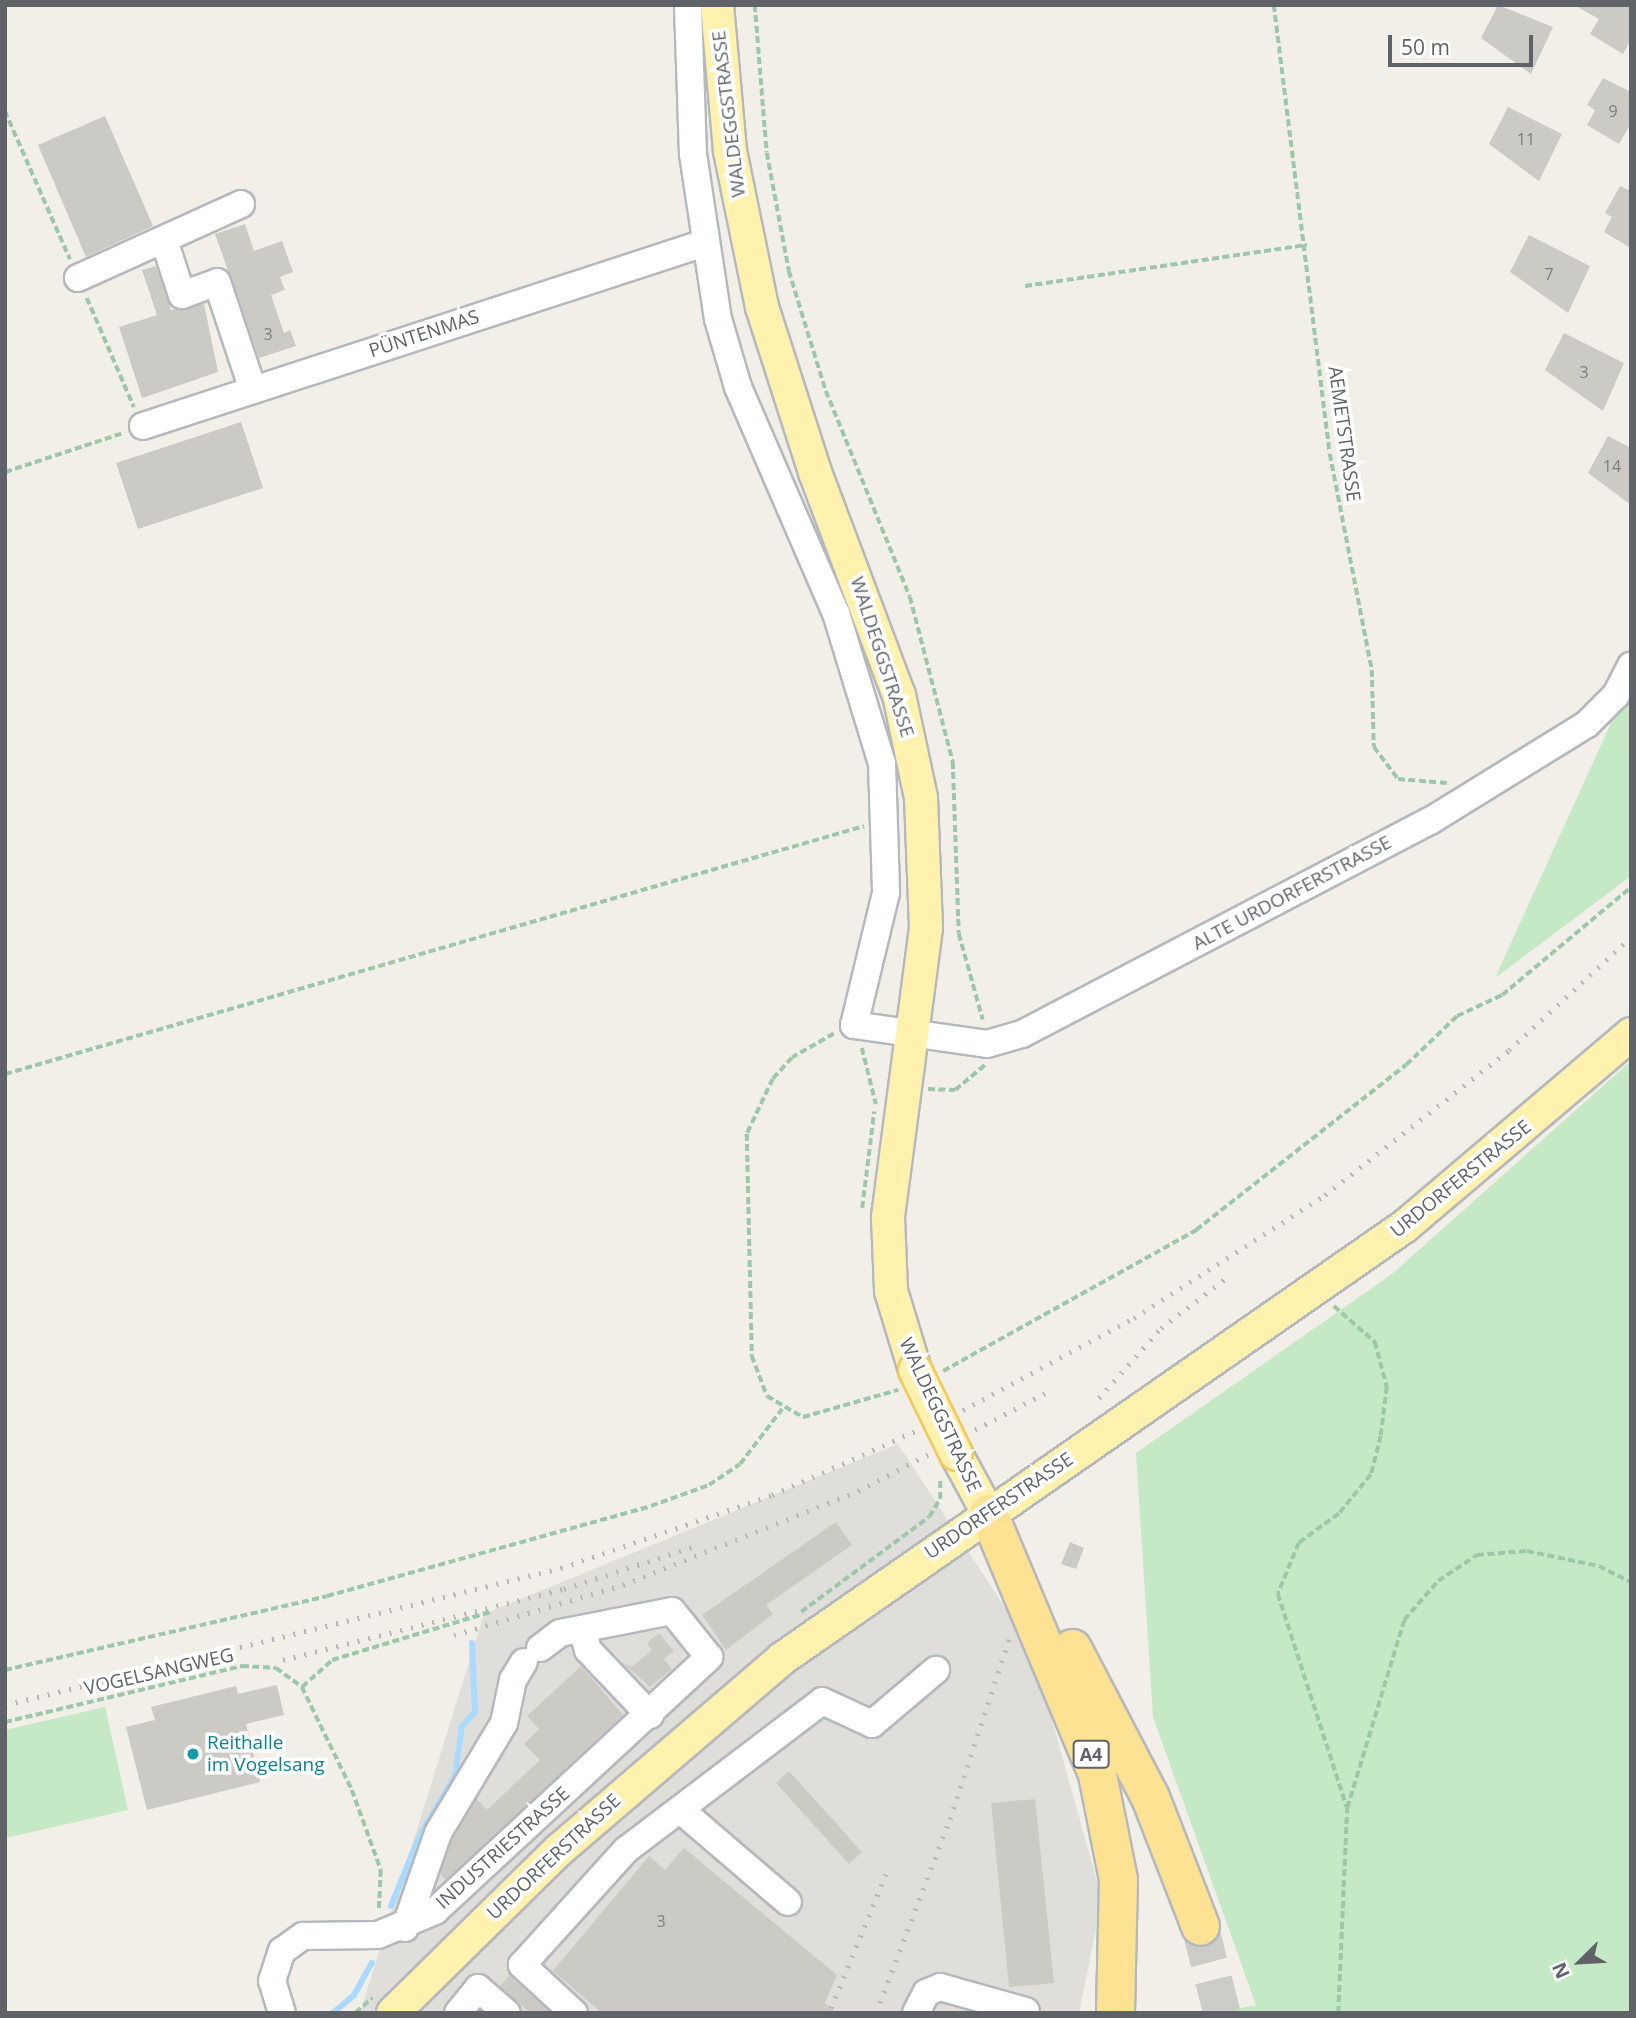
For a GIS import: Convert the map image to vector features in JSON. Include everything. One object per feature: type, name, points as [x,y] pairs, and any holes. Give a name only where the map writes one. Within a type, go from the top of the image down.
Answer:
[{"type":"highway","name":"A4","points":[[988,1513],[1024,1554],[1150,1797],[1200,1926]]},
{"type":"highway","name":"A4","points":[[988,1513],[1097,1774],[1118,1879],[1115,2013]]},
{"type":"main road","name":"WALDEGGSTRASSE","points":[[717,5],[730,151],[762,307],[912,747],[925,868],[916,1035],[888,1218],[888,1260],[899,1328],[947,1464],[988,1513]]},
{"type":"main road","name":"URDORFERSTRASSE","points":[[394,2013],[551,1859],[713,1716],[988,1513],[1318,1289],[1496,1153],[1631,1034]]},
{"type":"street","points":[[688,5],[693,154],[705,243],[738,387],[850,656],[882,763],[887,823],[879,937],[854,1025]]},
{"type":"street","points":[[78,278],[241,204]]},
{"type":"street","points":[[164,240],[182,295],[217,282],[253,390]]},
{"type":"street","name":"PÜNTENMAS","points":[[143,426],[705,243]]},
{"type":"street","name":"ALTE URDORFERSTRASSE","points":[[854,1025],[987,1044],[1022,1034],[1471,795],[1587,724],[1616,695],[1631,666]]},
{"type":"street","name":"INDUSTRIESTRASSE","points":[[282,2013],[272,1981],[282,1951],[303,1936],[328,1931],[378,1935],[405,1928],[435,1911],[650,1715],[709,1657],[672,1611],[582,1629]]},
{"type":"street","points":[[405,1928],[438,1833],[504,1724],[513,1680],[532,1655],[582,1629],[588,1650],[650,1715]]},
{"type":"street","points":[[574,2013],[522,1965],[626,1850],[683,1812],[822,1701],[872,1724],[936,1670]]},
{"type":"street","points":[[683,1812],[788,1902]]},
{"type":"street","points":[[916,2013],[926,1993],[940,1987],[1026,2011]]},
{"type":"street","points":[[458,2013],[478,1988],[507,2013]]},
{"type":"path","points":[[755,5],[777,218],[805,330],[855,467]]},
{"type":"path","name":"AEMETSTRASSE","points":[[1274,5],[1283,109],[1307,245],[1330,454],[1372,670],[1377,759],[1398,779],[1460,785],[1471,795]]},
{"type":"path","points":[[1025,286],[1307,245]]},
{"type":"path","points":[[5,472],[143,426]]},
{"type":"path","points":[[5,1074],[816,838],[887,823]]},
{"type":"path","points":[[854,1025],[792,1058],[759,1100],[747,1134],[752,1356],[767,1396],[782,1409],[824,1415],[917,1378],[1096,1291],[1196,1230],[1406,1065],[1457,1016],[1502,995],[1631,887]]},
{"type":"path","points":[[874,1081],[955,1090],[979,1073],[987,1044]]},
{"type":"path","points":[[1318,1289],[1375,1342],[1387,1387],[1371,1475],[1339,1514],[1299,1543],[1278,1594],[1347,1808]]},
{"type":"path","points":[[5,1670],[340,1592],[651,1506],[709,1485],[740,1464],[782,1409]]},
{"type":"path","name":"WALDEGGSTRASSE","points":[[940,1499],[947,1464]]},
{"type":"path","points":[[1338,2013],[1347,1808],[1404,1620],[1438,1581],[1477,1555],[1527,1551],[1599,1566],[1631,1582]]},
{"type":"path","points":[[378,1935],[381,1870],[352,1790],[302,1686],[332,1660],[490,1612]]},
{"type":"path","name":"VOGELSANGWEG","points":[[5,1722],[242,1666],[276,1668],[302,1686]]},
{"type":"shaded area","points":[[898,1444],[1032,1649],[1102,1899],[1079,2013],[360,2013],[484,1614]]},
{"type":"green space","points":[[1631,698],[1631,876],[1495,978],[1622,699]]},
{"type":"green space","points":[[1631,1061],[1631,2013],[1218,2013],[1256,2005],[1153,1717],[1136,1453],[1392,1274]]},
{"type":"green space","points":[[105,1707],[128,1810],[5,1838],[5,1730]]},
{"type":"building","points":[[1498,5],[1553,27],[1531,74],[1481,38]]},
{"type":"building","points":[[1574,5],[1631,5],[1631,39],[1623,54],[1590,34],[1599,19]]},
{"type":"building","points":[[1603,78],[1631,92],[1631,123],[1619,144],[1587,125],[1595,110],[1587,105]]},
{"type":"building","points":[[1508,107],[1562,134],[1539,181],[1489,144]]},
{"type":"building","points":[[105,116],[153,226],[86,257],[38,145]]},
{"type":"building","points":[[1620,186],[1631,191],[1631,248],[1604,232],[1612,217],[1605,213]]},
{"type":"building","points":[[245,224],[254,251],[282,241],[293,272],[280,277],[285,290],[271,295],[284,333],[290,330],[296,346],[259,358],[215,234]]},
{"type":"building","points":[[1529,235],[1590,266],[1568,313],[1510,272]]},
{"type":"building","points":[[156,266],[171,310],[204,304],[218,372],[142,398],[119,327],[157,315],[142,270]]},
{"type":"building","points":[[1564,333],[1624,363],[1603,411],[1545,370]]},
{"type":"building","points":[[241,422],[263,488],[138,529],[116,463]]},
{"type":"building","points":[[1608,436],[1631,448],[1631,505],[1588,473]]},
{"type":"building","points":[[836,1522],[852,1545],[766,1605],[773,1614],[726,1650],[702,1615]]},
{"type":"building","points":[[1070,1542],[1084,1548],[1076,1569],[1061,1564]]},
{"type":"building","points":[[659,1633],[674,1651],[664,1659],[672,1669],[650,1687],[623,1663],[632,1667],[652,1650],[647,1643]]},
{"type":"building","points":[[581,1666],[623,1715],[446,1880],[440,1874],[452,1840],[476,1799],[487,1810],[540,1760],[524,1744],[539,1729],[527,1716]]},
{"type":"building","name":"Reithalle im Vogelsang","points":[[277,1685],[284,1715],[246,1724],[260,1782],[147,1810],[126,1727],[155,1720],[151,1707],[236,1686],[238,1694]]},
{"type":"building","points":[[789,1771],[862,1852],[849,1864],[776,1783]]},
{"type":"building","points":[[1035,1799],[1054,1983],[1009,1987],[991,1803]]},
{"type":"building","points":[[684,1848],[837,1975],[825,2003],[836,2013],[602,2013],[553,1971],[649,1856],[665,1870]]},
{"type":"building","points":[[510,1975],[551,2013],[530,2013],[500,1986]]},
{"type":"waterway","points":[[391,1906],[420,1835],[455,1776],[462,1726],[475,1712],[472,1643]]},
{"type":"waterway","points":[[334,2012],[354,1995],[372,1963]]},
{"type":"tunnel","points":[[1200,1926],[1222,2013]]},
{"type":"railway","points":[[5,1705],[561,1568],[772,1495],[963,1410],[1134,1318],[1325,1195],[1509,1050],[1631,937]]},
{"type":"railway","points":[[1099,1398],[1161,1328],[1228,1277]]},
{"type":"railway","points":[[454,1635],[623,1585],[858,1491],[1047,1392]]},
{"type":"railway","points":[[283,1660],[564,1589],[699,1545]]},
{"type":"railway","points":[[876,2013],[950,1819],[1010,1636]]},
{"type":"railway","points":[[831,2008],[888,1869]]},
{"type":"place","name":"Reithalle im Vogelsang","points":[[193,1754]]}]
